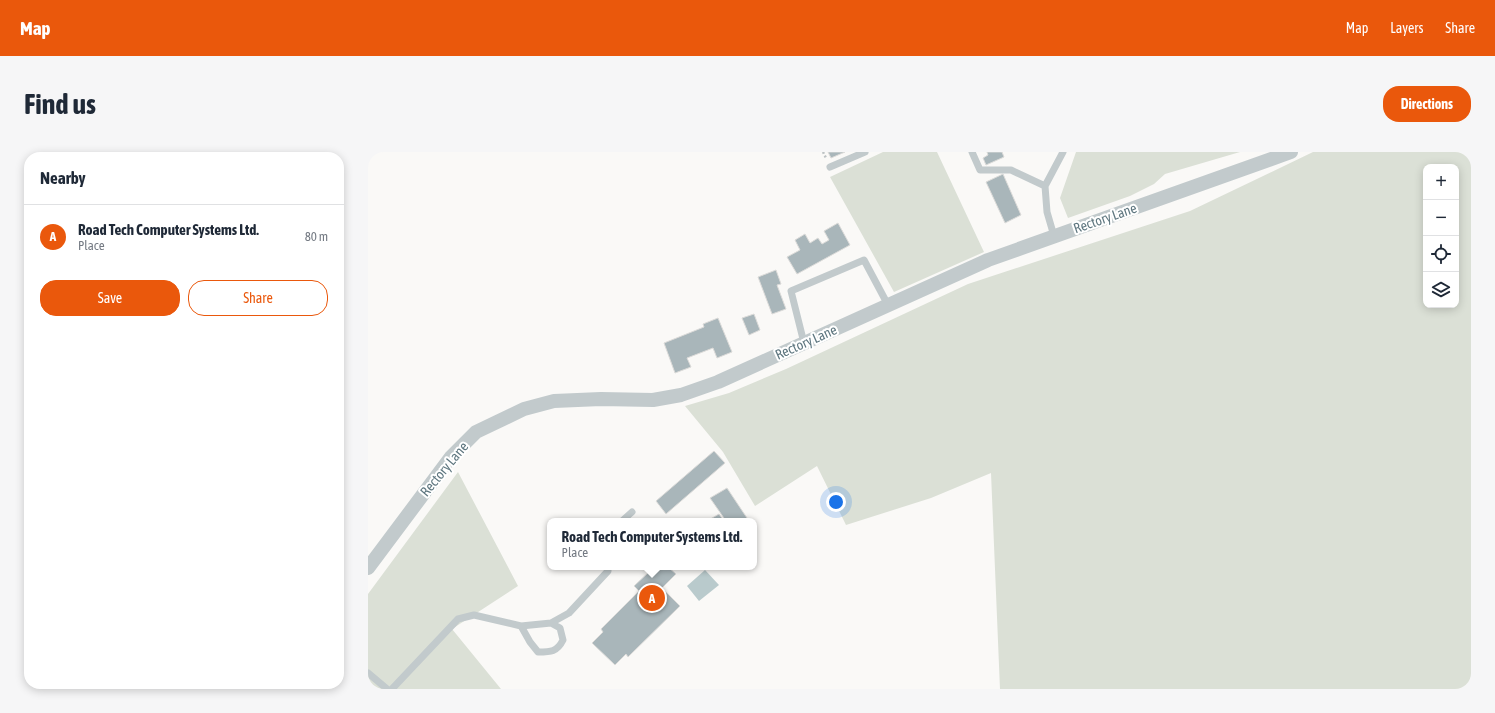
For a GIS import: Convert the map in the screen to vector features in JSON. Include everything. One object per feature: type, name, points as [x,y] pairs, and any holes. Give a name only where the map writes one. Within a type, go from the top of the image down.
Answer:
[{"type":"street","name":"Rectory Lane","points":[[368,568],[451,457],[476,432],[524,409],[554,401],[601,399],[653,400],[681,395],[718,382],[988,260],[1291,152]]},
{"type":"lane","points":[[830,167],[865,152]]},
{"type":"lane","points":[[972,152],[980,170],[1011,170],[1045,186]]},
{"type":"lane","points":[[1054,236],[1047,212],[1045,186],[1063,152]]},
{"type":"lane","points":[[804,343],[791,290],[864,260],[888,305]]},
{"type":"lane","points":[[625,518],[632,512]]},
{"type":"lane","points":[[392,689],[458,620],[474,615],[521,626],[551,623],[569,613],[608,570]]},
{"type":"lane","points":[[521,626],[530,642],[538,652],[552,652],[560,647],[563,640],[560,628],[551,623]]},
{"type":"lane","points":[[368,673],[387,689]]},
{"type":"shaded area","points":[[883,152],[937,152],[984,252],[894,292],[830,177]]},
{"type":"shaded area","points":[[1076,152],[1240,152],[1165,174],[1154,184],[1130,196],[1068,218],[1060,198]]},
{"type":"shaded area","points":[[1313,152],[1471,152],[1471,689],[1000,689],[991,473],[931,498],[846,525],[817,466],[755,506],[723,452],[685,406],[729,393],[786,369],[968,284],[1190,211]]},
{"type":"shaded area","points":[[458,472],[518,586],[452,629],[501,689],[368,689],[368,594]]},
{"type":"shaded area","points":[[705,570],[719,585],[699,601],[687,586]]},
{"type":"building","points":[[828,152],[845,152],[831,158]]},
{"type":"building","points":[[987,152],[1002,152],[1004,157],[986,165],[983,158],[988,155]]},
{"type":"building","points":[[1003,174],[1021,215],[1005,223],[986,182]]},
{"type":"building","points":[[838,223],[850,245],[797,274],[787,257],[800,250],[795,240],[805,234],[810,243],[818,238],[822,244],[829,240],[824,231]]},
{"type":"building","points":[[776,270],[781,284],[777,285],[786,309],[772,314],[758,277]]},
{"type":"building","points":[[754,314],[760,330],[749,335],[742,318]]},
{"type":"building","points":[[718,318],[732,352],[717,358],[713,348],[687,358],[691,367],[675,373],[664,343],[704,327],[703,324]]},
{"type":"building","points":[[714,451],[725,463],[666,514],[656,501]]},
{"type":"building","points":[[727,488],[747,518],[724,518],[710,498]]},
{"type":"building","points":[[719,514],[722,518],[712,518]]},
{"type":"building","points":[[649,570],[671,570],[676,574],[662,588],[680,606],[628,657],[626,654],[615,665],[592,643],[603,632],[601,629],[639,591],[634,586],[650,571]]},
{"type":"place","name":"Road Tech Computer Systems Ltd.","points":[[652,598]]}]
